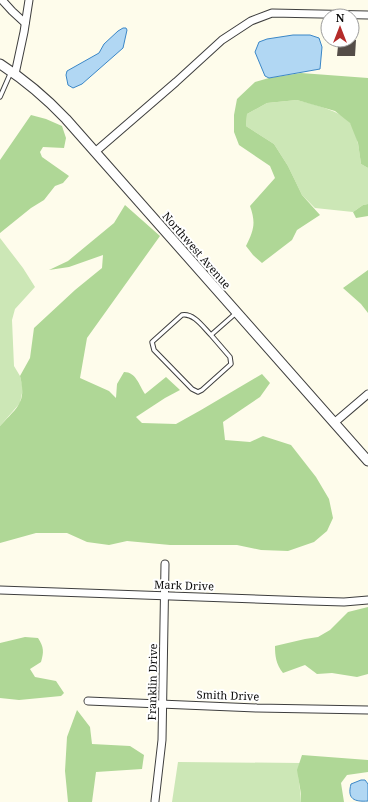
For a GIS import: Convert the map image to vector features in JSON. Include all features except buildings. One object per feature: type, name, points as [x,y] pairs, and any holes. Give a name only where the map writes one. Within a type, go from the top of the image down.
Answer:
[{"type":"street","points":[[2,0],[12,12],[25,23]]},
{"type":"street","points":[[13,73],[29,0]]},
{"type":"street","points":[[95,152],[222,40],[251,21],[272,13],[368,15]]},
{"type":"street","name":"Northwest Avenue","points":[[0,64],[52,105],[368,461]]},
{"type":"street","points":[[334,423],[368,394]]},
{"type":"street","name":"Franklin Drive","points":[[155,801],[162,740],[165,564]]},
{"type":"street","name":"Mark Drive","points":[[0,590],[337,601],[368,600]]},
{"type":"street","name":"Smith Drive","points":[[88,701],[257,708],[368,710]]},
{"type":"lane","points":[[0,97],[2,88],[13,73]]},
{"type":"lane","points":[[211,336],[236,312]]},
{"type":"lane","points":[[186,314],[192,316],[211,336],[230,357],[231,364],[198,392],[192,389],[154,350],[152,345],[152,342],[182,315],[186,314]]},
{"type":"green space","points":[[301,73],[368,78],[368,168],[361,164],[358,143],[350,123],[335,111],[297,100],[267,103],[247,114],[246,126],[274,144],[288,166],[302,195],[320,215],[297,230],[292,240],[262,263],[246,246],[253,226],[253,217],[250,206],[275,178],[270,166],[239,145],[234,132],[234,115],[237,99],[255,82],[269,78]]},
{"type":"green space","points":[[297,100],[319,106],[341,115],[351,124],[357,138],[361,164],[368,168],[368,204],[363,205],[353,212],[315,208],[302,195],[288,166],[274,144],[246,126],[247,114],[267,103]]},
{"type":"green space","points":[[31,115],[46,119],[62,126],[66,138],[64,148],[43,147],[40,152],[42,157],[69,176],[63,183],[55,186],[44,200],[31,208],[0,233],[0,160]]},
{"type":"green space","points":[[368,204],[368,216],[356,218],[353,212],[363,205]]},
{"type":"green space","points":[[125,205],[160,236],[87,338],[80,378],[109,391],[116,398],[117,384],[124,372],[132,374],[145,394],[166,377],[180,390],[136,417],[142,423],[176,424],[262,374],[270,383],[260,397],[223,422],[225,440],[250,442],[263,436],[291,445],[316,477],[329,499],[333,518],[327,531],[314,542],[288,551],[261,550],[237,545],[170,545],[127,541],[109,545],[87,542],[67,533],[36,533],[0,543],[0,426],[16,409],[21,399],[22,385],[20,376],[30,358],[34,328],[75,290],[102,268],[103,255],[69,267],[49,270],[68,261],[114,223]]},
{"type":"green space","points":[[0,238],[23,268],[35,287],[15,309],[12,320],[14,366],[20,376],[23,388],[20,403],[0,426]]},
{"type":"green space","points":[[368,270],[368,313],[361,304],[343,288]]},
{"type":"green space","points":[[368,607],[368,674],[357,677],[332,673],[317,674],[305,665],[283,673],[276,660],[275,646],[318,637],[330,630],[348,612]]},
{"type":"green space","points":[[25,637],[38,638],[43,650],[41,662],[30,669],[35,677],[56,681],[64,693],[61,696],[19,700],[0,698],[0,643]]},
{"type":"green space","points":[[77,710],[90,727],[92,744],[130,746],[144,755],[142,769],[96,772],[92,802],[68,802],[65,771],[67,737]]},
{"type":"green space","points":[[302,755],[368,760],[368,772],[347,775],[341,783],[344,802],[301,802],[297,770]]},
{"type":"green space","points":[[178,762],[300,763],[299,777],[301,802],[172,802]]},
{"type":"water","points":[[123,28],[126,28],[127,30],[123,48],[82,84],[73,88],[68,85],[66,75],[67,71],[99,53],[104,44]]},
{"type":"water","points":[[293,35],[310,35],[319,38],[320,48],[322,48],[320,69],[269,78],[265,76],[255,52],[259,42],[267,39]]},
{"type":"water","points":[[365,780],[368,784],[368,801],[355,800],[350,793],[351,784]]}]
